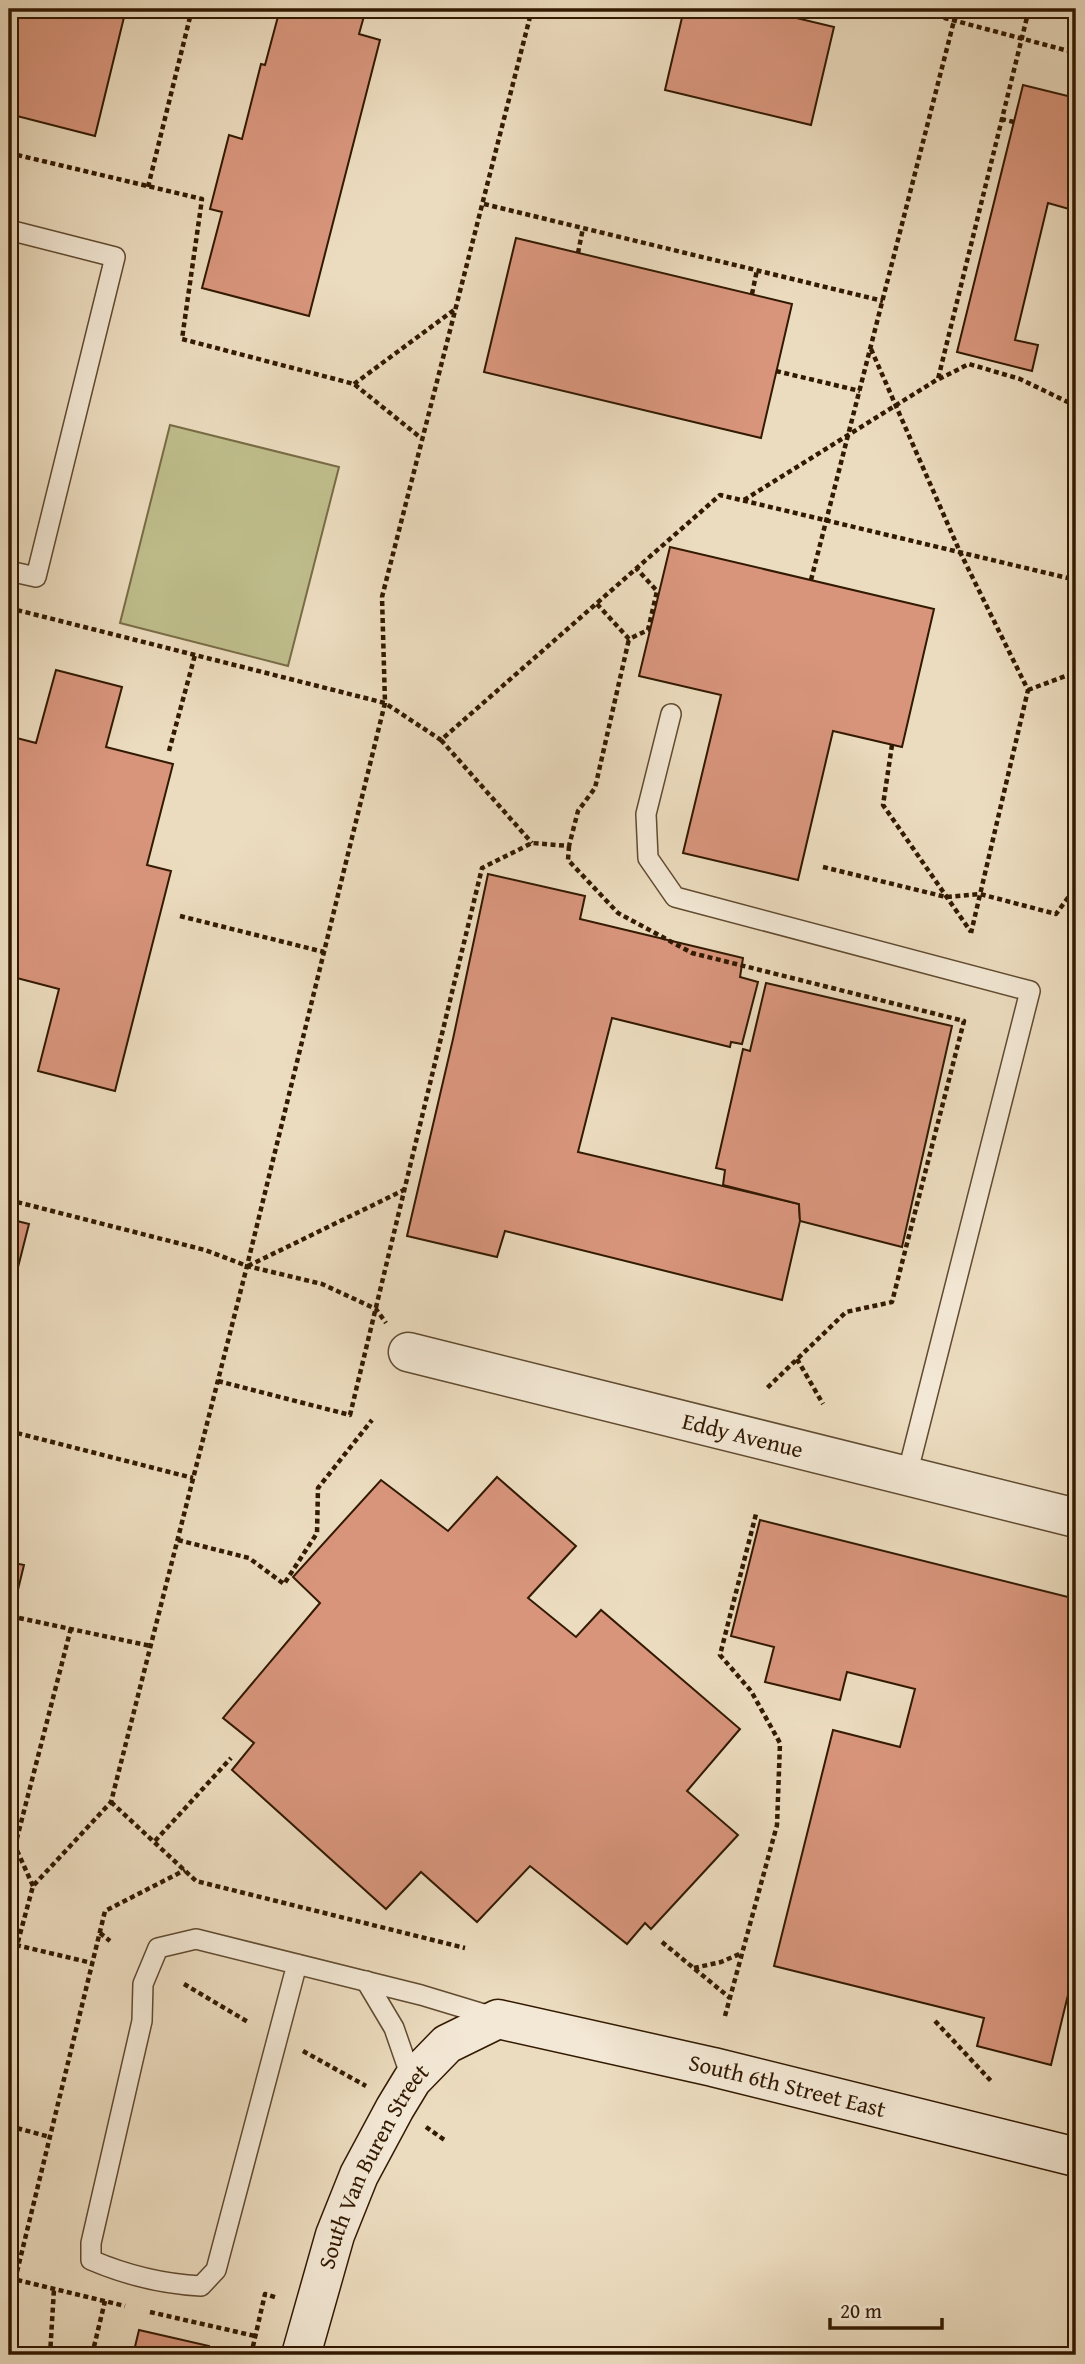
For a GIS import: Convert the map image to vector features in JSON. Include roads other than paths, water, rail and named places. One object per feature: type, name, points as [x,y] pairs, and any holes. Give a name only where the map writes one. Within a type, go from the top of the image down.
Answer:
[{"type":"street","name":"Eddy Avenue","points":[[408,1352],[1076,1518]]},
{"type":"street","name":"South Van Buren Street","points":[[301,2355],[335,2235],[359,2175],[412,2080],[447,2044],[498,2019]]},
{"type":"street","name":"South 6th Street East","points":[[498,2019],[713,2067],[1076,2157]]},
{"type":"lane","points":[[9,230],[116,257],[36,577],[9,571]]},
{"type":"lane","points":[[671,715],[646,814],[648,858],[675,897],[1030,991],[907,1475]]},
{"type":"lane","points":[[297,1964],[216,2270],[201,2286],[174,2285],[116,2270],[91,2260],[91,2243],[142,2021],[143,1983],[158,1948],[196,1939],[366,1981],[498,2019]]},
{"type":"lane","points":[[366,1981],[394,2028],[412,2080]]}]
